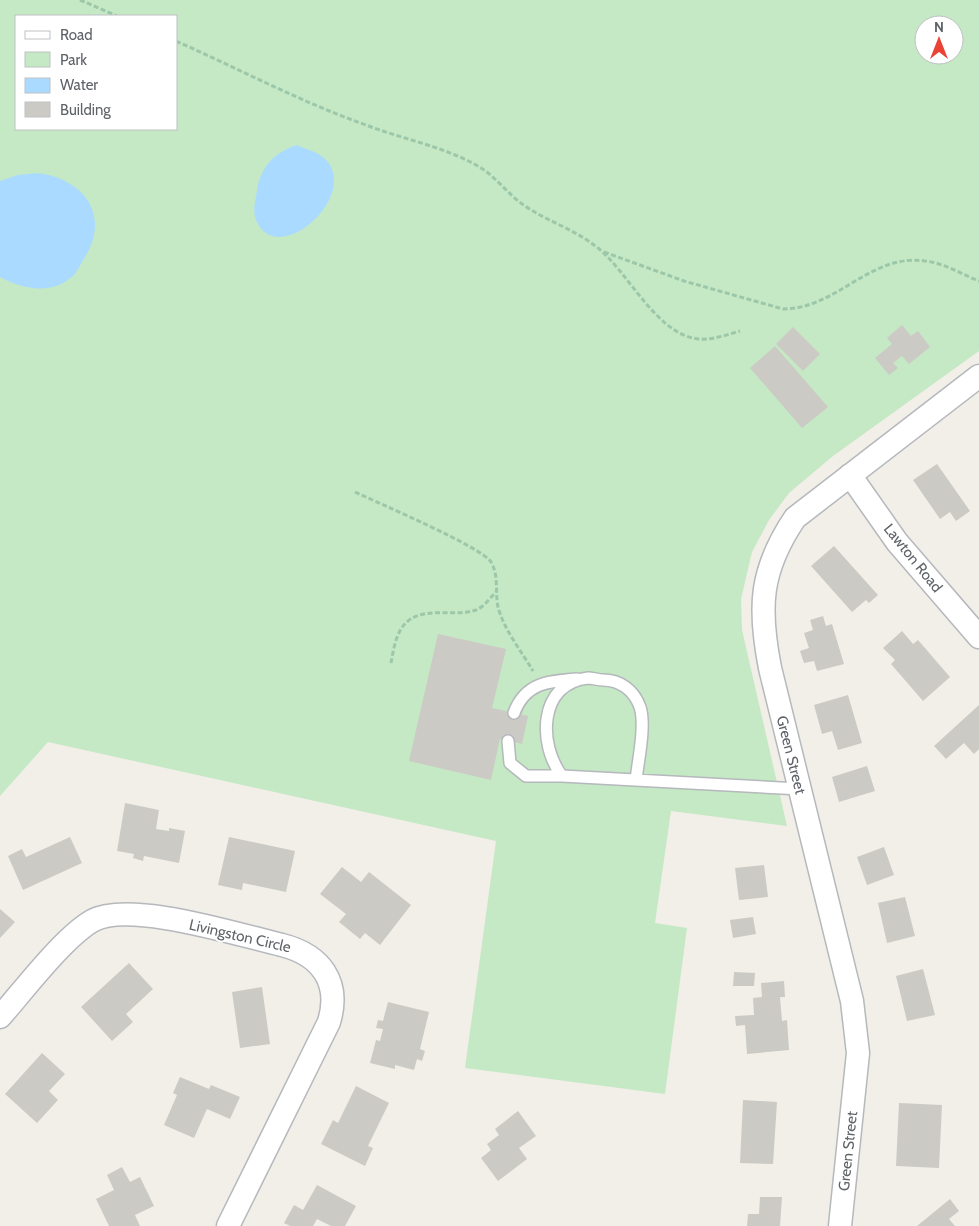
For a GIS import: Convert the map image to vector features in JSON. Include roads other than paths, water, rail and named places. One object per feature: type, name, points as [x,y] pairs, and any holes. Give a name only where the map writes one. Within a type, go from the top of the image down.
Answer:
[{"type":"street","name":"Green Street","points":[[846,1220],[858,1052],[857,1028],[765,644],[762,608],[763,591],[777,547],[796,518],[979,376]]},
{"type":"street","name":"Lawton Road","points":[[850,475],[897,542],[979,638]]},
{"type":"street","name":"Livingston Circle","points":[[0,1017],[75,934],[94,920],[111,914],[149,914],[282,945],[302,952],[317,962],[331,986],[332,1005],[329,1022],[228,1226]]},
{"type":"lane","points":[[514,713],[524,693],[541,685],[589,678],[618,681],[628,689],[640,707],[641,726],[636,780]]},
{"type":"lane","points":[[562,776],[548,747],[545,730],[546,719],[549,709],[561,691],[579,680],[589,678]]},
{"type":"lane","points":[[508,741],[510,762],[519,772],[535,776],[800,789]]},
{"type":"water","points":[[297,145],[315,152],[324,158],[333,173],[333,190],[325,207],[312,222],[297,232],[281,237],[267,233],[256,220],[254,212],[259,182],[265,168],[275,157],[281,152]]},
{"type":"water","points":[[38,173],[68,183],[80,191],[88,201],[93,213],[95,227],[92,241],[85,257],[74,274],[61,284],[44,288],[25,287],[0,277],[0,181],[18,175]]}]
